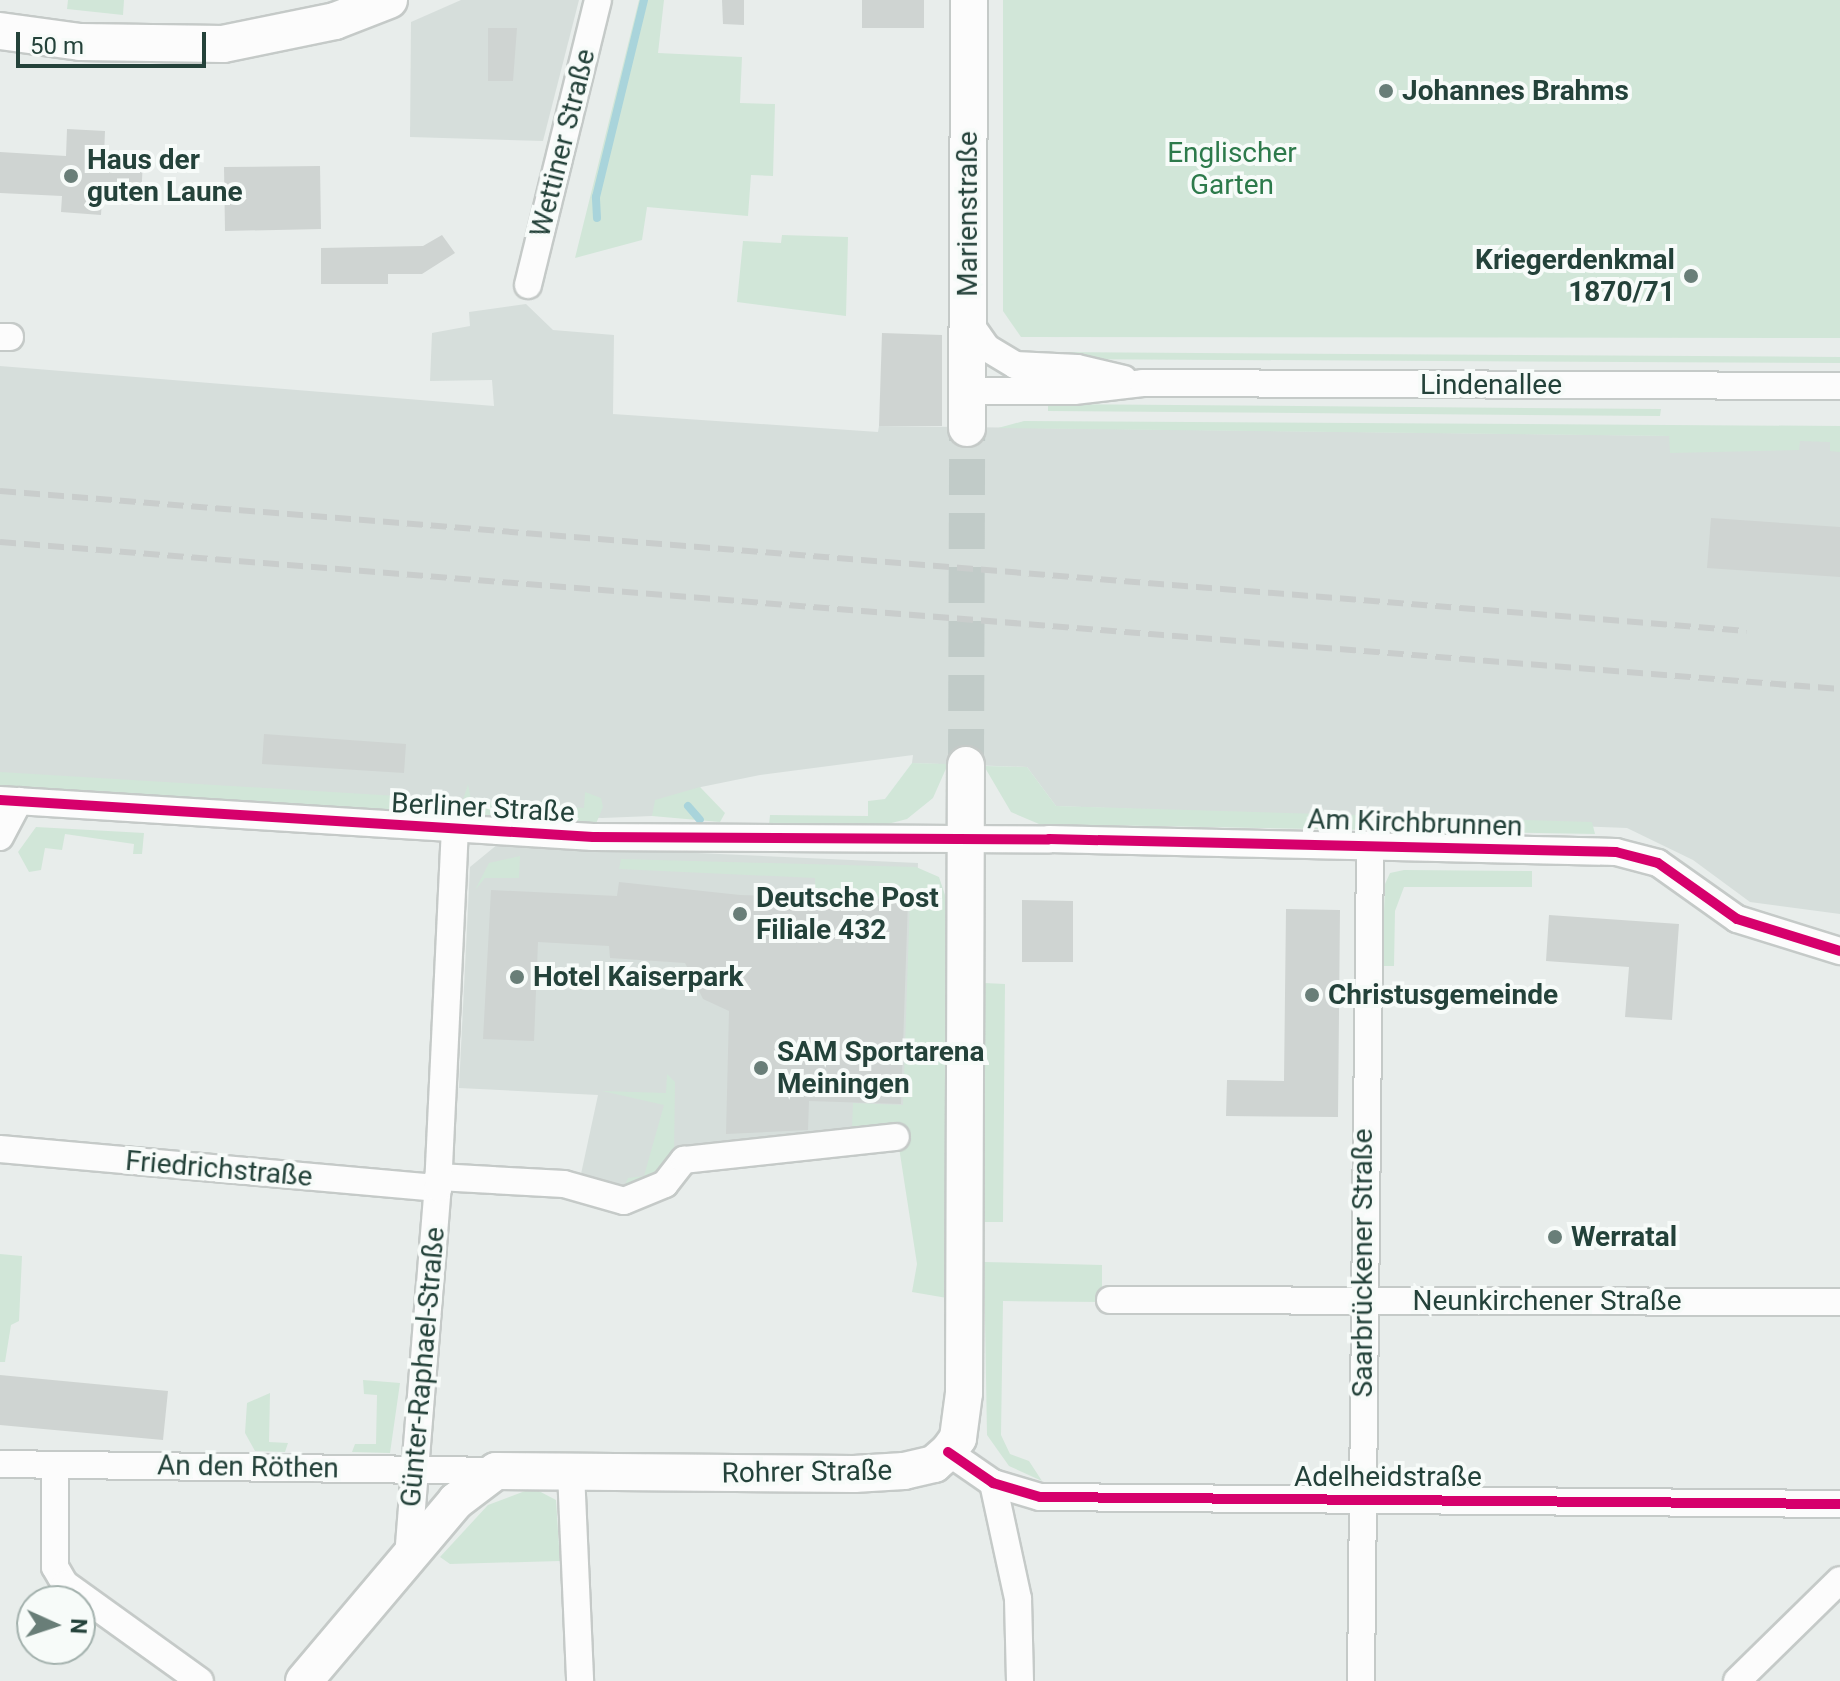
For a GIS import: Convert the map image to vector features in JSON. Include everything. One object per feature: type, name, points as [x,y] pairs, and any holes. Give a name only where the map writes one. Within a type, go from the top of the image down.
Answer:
[{"type":"main road","points":[[0,31],[80,42],[223,44],[335,21],[389,0]]},
{"type":"main road","name":"Marienstraße","points":[[967,428],[969,0]]},
{"type":"main road","points":[[948,1452],[958,1438],[964,1393],[966,765]]},
{"type":"main road","name":"Rohrer Straße","points":[[496,1471],[866,1474],[934,1464],[948,1452]]},
{"type":"main road","points":[[304,1681],[456,1501],[496,1471]]},
{"type":"street","name":"Wettiner Straße","points":[[528,285],[598,0]]},
{"type":"street","name":"Lindenallee","points":[[968,321],[987,348],[1015,365],[1077,368],[1143,383]]},
{"type":"street","name":"Lindenallee","points":[[967,391],[1143,383],[1840,386]]},
{"type":"street","name":"Berliner Straße","points":[[10,800],[455,832],[623,838],[964,839]]},
{"type":"street","points":[[0,837],[10,800]]},
{"type":"street","name":"Günter-Raphael-Straße","points":[[408,1557],[412,1469],[438,1183],[455,832]]},
{"type":"street","name":"Am Kirchbrunnen","points":[[964,839],[1370,844],[1638,856],[1737,919],[1840,951]]},
{"type":"street","name":"Saarbrückener Straße","points":[[1361,1681],[1370,844]]},
{"type":"street","points":[[438,1183],[564,1184],[624,1201],[665,1184],[684,1160],[896,1137]]},
{"type":"street","name":"Friedrichstraße","points":[[0,1149],[438,1183]]},
{"type":"street","name":"Neunkirchener Straße","points":[[1110,1300],[1840,1302]]},
{"type":"street","name":"Adelheidstraße","points":[[948,1452],[993,1483],[1051,1498],[1840,1504]]},
{"type":"street","name":"An den Röthen","points":[[0,1464],[496,1471]]},
{"type":"street","points":[[55,1465],[55,1567],[65,1584],[200,1681]]},
{"type":"street","points":[[571,1472],[580,1681]]},
{"type":"street","points":[[993,1483],[1018,1599],[1020,1681]]},
{"type":"street","points":[[1737,1681],[1840,1580]]},
{"type":"shaded area","points":[[461,0],[579,0],[543,141],[410,137],[411,22]]},
{"type":"shaded area","points":[[526,304],[553,330],[614,335],[613,414],[878,432],[879,426],[1840,438],[1840,914],[1750,902],[1693,860],[1627,828],[1056,806],[1027,767],[912,763],[913,755],[760,775],[701,787],[652,816],[602,818],[0,783],[0,366],[494,406],[492,380],[430,381],[432,333],[470,326],[469,312]]},
{"type":"shaded area","points":[[498,844],[918,863],[907,1133],[677,1155],[623,1190],[581,1174],[598,1095],[459,1088],[470,867]]},
{"type":"green space","points":[[68,0],[124,0],[123,15],[67,9]]},
{"type":"green space","points":[[639,0],[664,0],[658,53],[742,57],[740,103],[775,104],[773,176],[751,175],[748,216],[647,207],[642,240],[575,258]]},
{"type":"green space","name":"Englischer Garten","points":[[1003,0],[1840,0],[1840,338],[1021,337],[1003,311]]},
{"type":"green space","points":[[782,235],[848,237],[846,316],[737,302],[743,241],[781,243]]},
{"type":"green space","points":[[1049,352],[1840,357],[1840,363],[1049,359]]},
{"type":"green space","points":[[1048,404],[1661,409],[1660,416],[1048,411]]},
{"type":"green space","points":[[1024,421],[1840,426],[1840,452],[1830,451],[1830,442],[1800,441],[1799,450],[1670,453],[1669,436],[998,428]]},
{"type":"green space","points":[[912,763],[948,764],[933,798],[907,819],[880,826],[769,825],[770,815],[868,816],[868,801],[885,799]]},
{"type":"green space","points":[[984,766],[1027,767],[1056,806],[1592,822],[1595,834],[1039,824],[1011,812]]},
{"type":"green space","points":[[0,772],[463,800],[468,784],[471,800],[584,808],[585,792],[601,798],[603,807],[595,826],[0,787]]},
{"type":"green space","points":[[700,787],[725,813],[720,822],[652,816],[655,800]]},
{"type":"green space","points":[[36,827],[144,833],[142,854],[133,854],[134,844],[65,834],[62,850],[45,848],[41,870],[29,872],[18,852]]},
{"type":"green space","points":[[520,856],[519,878],[485,878],[475,890],[489,863]]},
{"type":"green space","points":[[621,859],[916,867],[939,877],[947,901],[947,1298],[912,1292],[917,1264],[896,1128],[852,1127],[853,1103],[903,1105],[910,898],[815,894],[815,878],[619,869]]},
{"type":"green space","points":[[1404,870],[1532,871],[1532,887],[1404,887],[1395,911],[1394,966],[1382,966],[1385,884],[1390,873]]},
{"type":"green space","points":[[984,983],[1005,984],[1003,1222],[984,1222]]},
{"type":"green space","points":[[667,1074],[675,1082],[674,1155],[658,1176],[624,1187],[628,1178],[644,1176],[664,1105],[602,1091],[666,1093]]},
{"type":"green space","points":[[0,1254],[22,1256],[19,1321],[11,1325],[5,1362],[0,1362]]},
{"type":"green space","points":[[984,1262],[1102,1265],[1102,1302],[1003,1301],[1001,1435],[1010,1454],[1029,1461],[1042,1481],[1009,1466],[987,1435]]},
{"type":"green space","points":[[363,1380],[400,1383],[390,1453],[352,1452],[355,1444],[376,1444],[377,1395],[364,1394]]},
{"type":"green space","points":[[270,1393],[269,1442],[288,1443],[285,1452],[255,1451],[245,1433],[247,1403]]},
{"type":"green space","points":[[533,1488],[556,1500],[560,1561],[450,1564],[440,1557],[488,1505]]},
{"type":"building","points":[[722,0],[744,0],[744,25],[723,24]]},
{"type":"building","points":[[862,0],[924,0],[924,28],[862,28]]},
{"type":"building","points":[[488,28],[517,28],[513,81],[488,81]]},
{"type":"building","name":"Haus der guten Laune","points":[[67,129],[105,131],[104,157],[143,159],[141,201],[102,199],[101,215],[61,212],[62,196],[0,193],[0,152],[66,156]]},
{"type":"building","points":[[320,166],[321,229],[225,231],[224,167]]},
{"type":"building","points":[[442,235],[455,253],[422,274],[388,274],[388,284],[321,284],[321,248],[423,246]]},
{"type":"building","points":[[882,333],[942,335],[942,426],[879,426]]},
{"type":"building","points":[[1711,518],[1840,527],[1840,577],[1707,568]]},
{"type":"building","points":[[264,734],[406,744],[404,773],[262,764]]},
{"type":"building","points":[[619,882],[740,895],[908,900],[901,1104],[809,1101],[808,1130],[726,1134],[729,1011],[703,999],[685,963],[610,958],[609,946],[538,942],[534,1041],[483,1039],[491,890],[617,896]]},
{"type":"building","points":[[1022,900],[1073,901],[1073,962],[1022,962]]},
{"type":"building","name":"Christusgemeinde","points":[[1286,909],[1340,910],[1338,1117],[1226,1116],[1227,1080],[1284,1081]]},
{"type":"building","points":[[1549,915],[1679,924],[1672,1020],[1625,1017],[1629,967],[1546,961]]},
{"type":"building","points":[[0,1375],[168,1391],[163,1440],[0,1425]]},
{"type":"waterway","points":[[597,218],[596,197],[644,0]]},
{"type":"waterway","points":[[688,806],[700,820]]},
{"type":"tunnel","points":[[966,765],[967,428]]},
{"type":"railway","points":[[0,491],[1746,631]]},
{"type":"railway","points":[[0,542],[1840,689]]},
{"type":"cycle path","points":[[0,800],[593,837],[1049,839],[1616,852],[1658,863],[1737,919],[1840,951]]},
{"type":"cycle path","points":[[948,1452],[993,1483],[1040,1497],[1840,1504]]},
{"type":"place","name":"Johannes Brahms","points":[[1386,91]]},
{"type":"place","name":"Haus der guten Laune","points":[[71,176]]},
{"type":"place","name":"Kriegerdenkmal 1870/71","points":[[1691,276]]},
{"type":"place","name":"Deutsche Post Filiale 432","points":[[740,914]]},
{"type":"place","name":"Hotel Kaiserpark","points":[[517,977]]},
{"type":"place","name":"Christusgemeinde","points":[[1312,995]]},
{"type":"place","name":"SAM Sportarena Meiningen","points":[[761,1068]]},
{"type":"place","name":"Werratal","points":[[1555,1237]]}]
